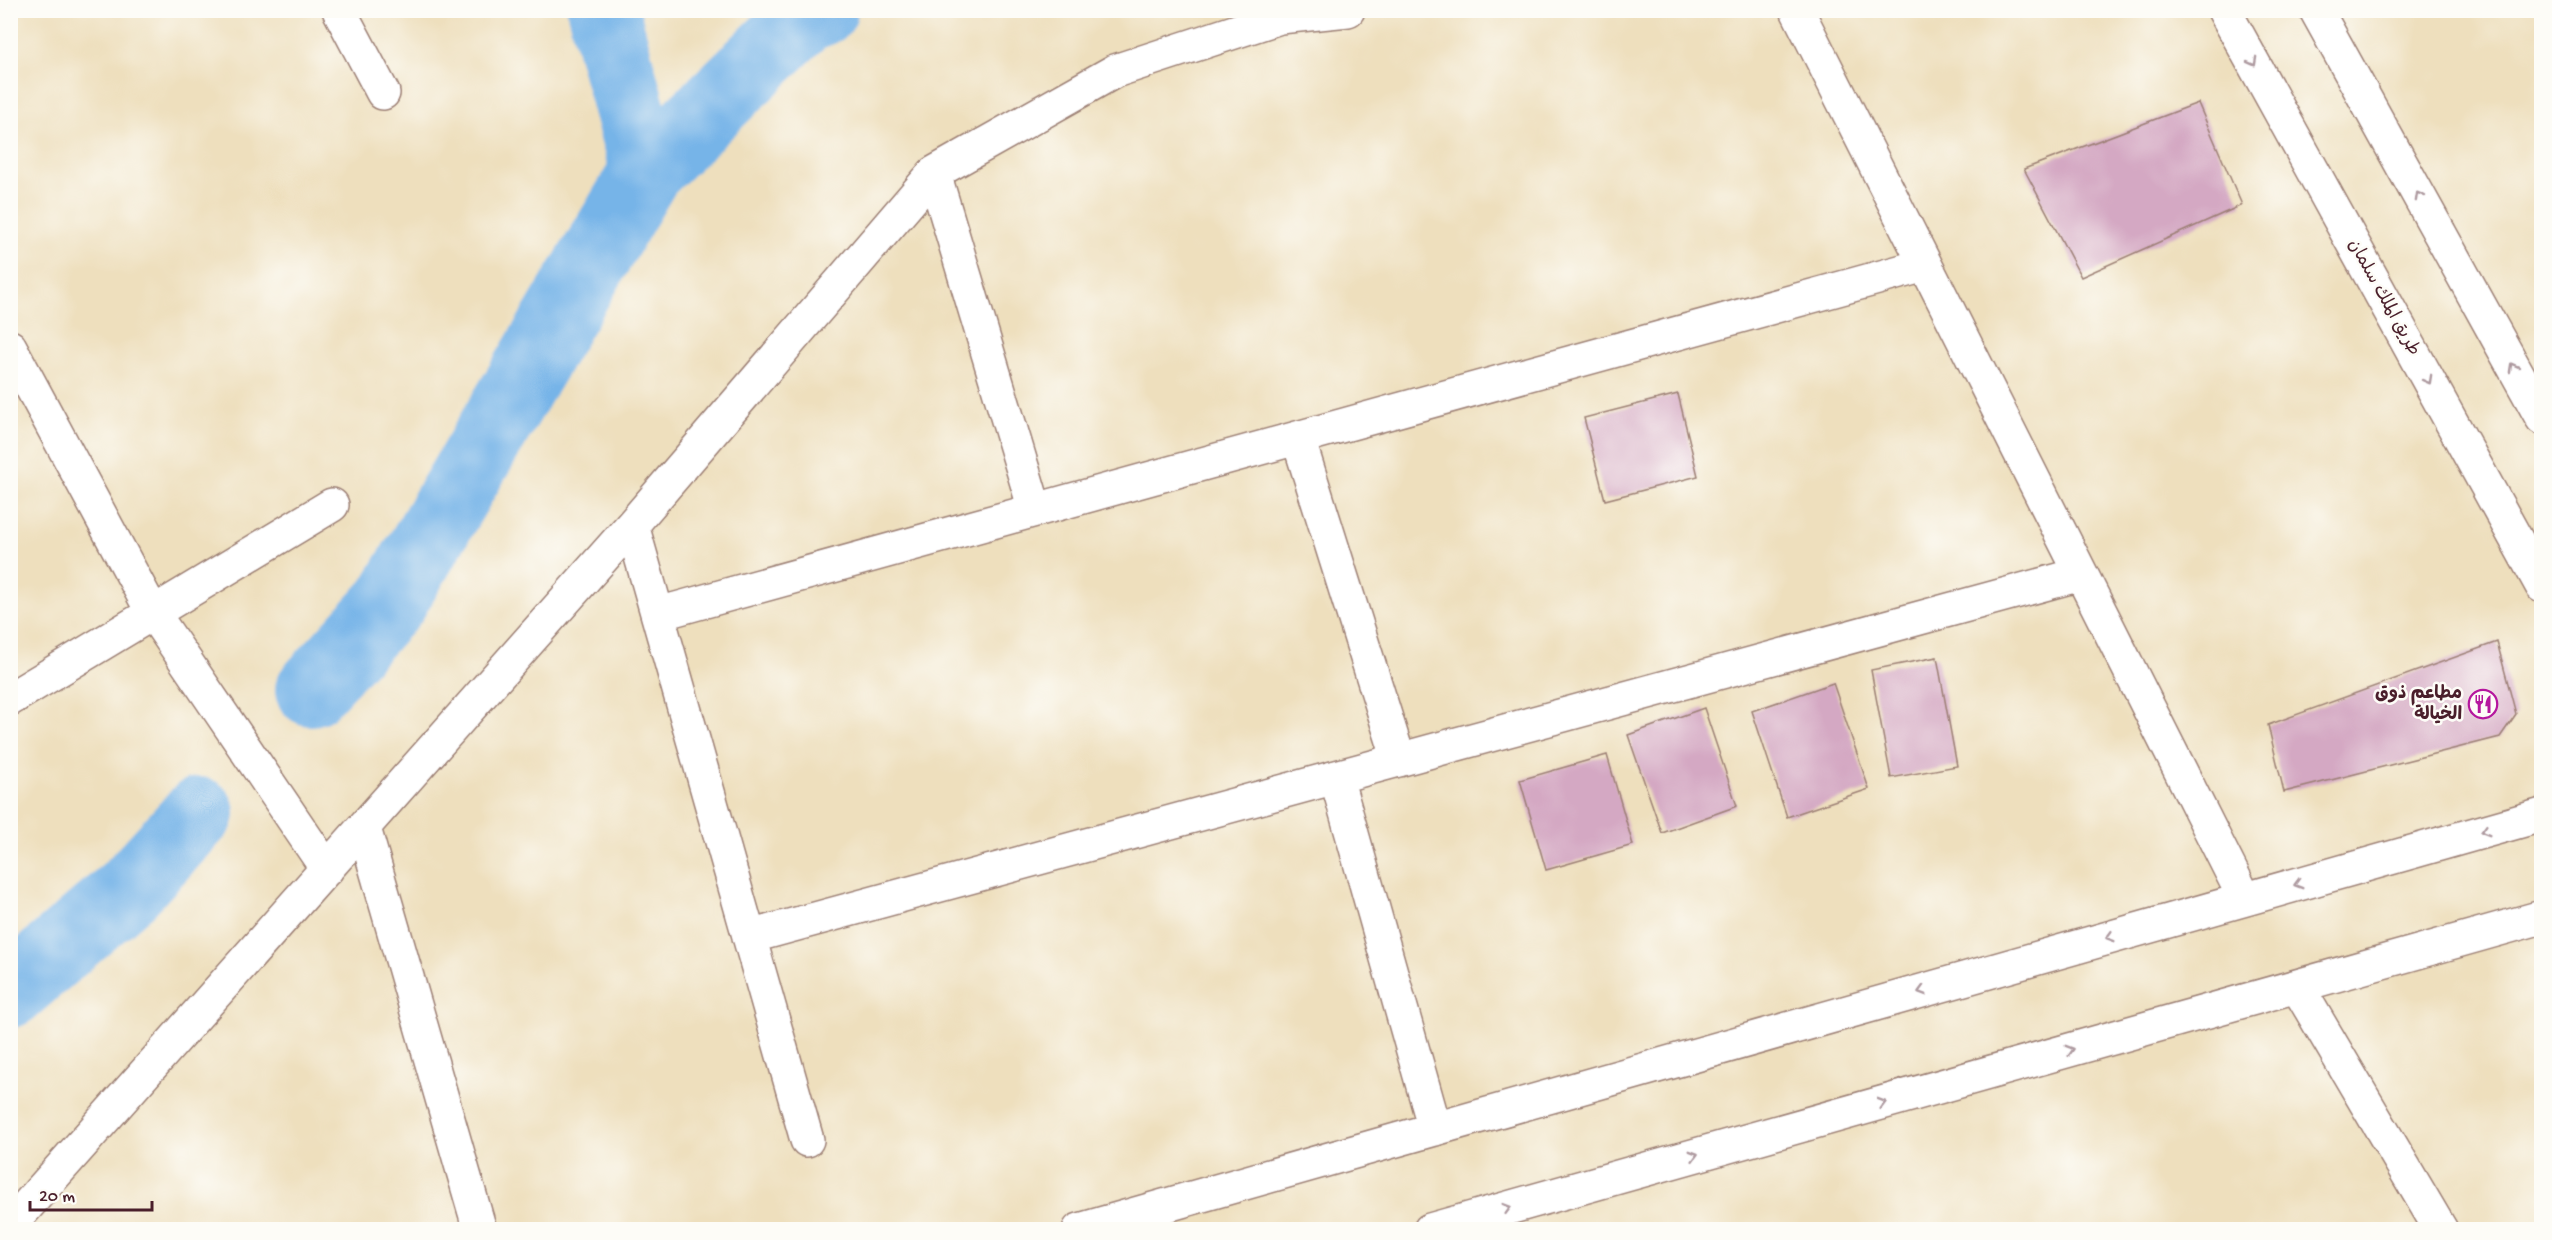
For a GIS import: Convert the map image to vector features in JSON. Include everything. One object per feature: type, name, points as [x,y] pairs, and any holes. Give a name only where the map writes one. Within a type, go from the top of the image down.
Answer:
[{"type":"street","points":[[339,10],[383,93]]},
{"type":"street","points":[[10,1225],[633,525],[934,173],[1115,71],[1280,17],[1348,10]]},
{"type":"street","points":[[1797,10],[2245,899]]},
{"type":"street","name":"طريق الملك سلمان","points":[[2224,10],[2541,586]]},
{"type":"street","points":[[2316,10],[2541,418]]},
{"type":"street","points":[[934,173],[1035,510]]},
{"type":"street","points":[[658,615],[1925,265]]},
{"type":"street","points":[[10,347],[153,613],[327,869]]},
{"type":"street","points":[[1298,438],[1399,760]]},
{"type":"street","points":[[10,699],[332,505]]},
{"type":"street","points":[[633,525],[807,1140]]},
{"type":"street","points":[[749,937],[2081,574]]},
{"type":"street","points":[[1336,777],[1436,1129]]},
{"type":"street","points":[[1079,1230],[2541,815]]},
{"type":"street","points":[[364,828],[480,1230]]},
{"type":"street","points":[[1430,1230],[2541,917]]},
{"type":"street","points":[[2296,986],[2441,1230]]},
{"type":"building","points":[[2198,103],[2242,205],[2081,277],[2024,169]]},
{"type":"building","points":[[1678,394],[1698,476],[1605,500],[1584,418]]},
{"type":"building","points":[[2497,642],[2516,714],[2500,737],[2284,792],[2268,725]]},
{"type":"building","points":[[1937,657],[1957,766],[1891,778],[1871,670]]},
{"type":"building","points":[[1833,683],[1869,789],[1787,817],[1752,711]]},
{"type":"building","points":[[1704,708],[1737,806],[1662,833],[1628,735]]},
{"type":"building","points":[[1607,755],[1633,845],[1546,870],[1520,780]]},
{"type":"waterway","points":[[603,10],[646,171]]},
{"type":"waterway","points":[[311,690],[391,602],[646,171],[804,17],[822,10]]},
{"type":"waterway","points":[[10,992],[130,888],[199,813]]},
{"type":"place","name":"مطاعم ذوق الخيالة","points":[[2483,704]]}]
